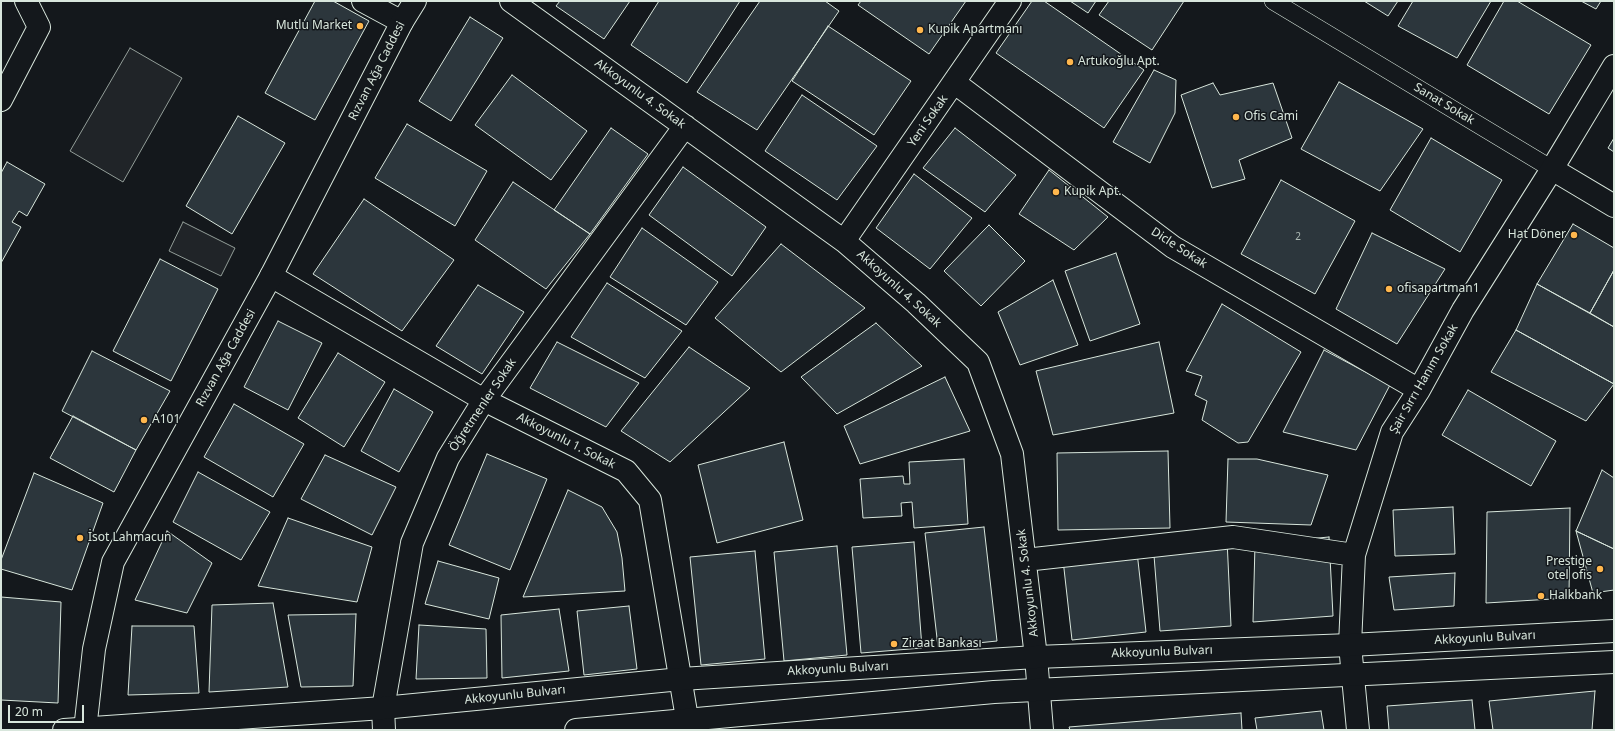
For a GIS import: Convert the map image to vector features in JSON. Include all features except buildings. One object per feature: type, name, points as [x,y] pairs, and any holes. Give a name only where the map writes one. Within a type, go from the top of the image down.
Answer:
[{"type":"street","points":[[1,100],[39,27],[26,1]]},
{"type":"street","points":[[363,1],[402,22]]},
{"type":"street","name":"Rızvan Ağa Caddesi","points":[[78,729],[113,562],[271,276],[402,22],[415,1]]},
{"type":"street","name":"Akkoyunlu 4. Sokak","points":[[511,1],[844,240],[916,303],[978,362],[1012,454],[1036,657],[1042,730]]},
{"type":"street","name":"Yeni Sokak","points":[[844,240],[955,83],[1010,1]]},
{"type":"street","name":"Sanat Sokak","points":[[1274,1],[1614,206]]},
{"type":"street","name":"Şair Sırrı Hanım Sokak","points":[[1358,730],[1350,645],[1354,555],[1392,432],[1419,390],[1463,310],[1552,169],[1614,66]]},
{"type":"street","name":"Dicle Sokak","points":[[955,83],[1173,248],[1419,390]]},
{"type":"street","name":"Öğretmenler Sokak","points":[[384,730],[383,708],[412,543],[448,458],[484,400],[685,126]]},
{"type":"street","name":"Akkoyunlu 1. Sokak","points":[[271,276],[484,400],[626,471],[650,500],[689,725]]},
{"type":"street","points":[[1025,560],[1233,537],[1354,555]]},
{"type":"street","name":"Akkoyunlu Bulvarı","points":[[78,729],[383,708],[681,679],[1036,657],[1350,645],[1614,631]]},
{"type":"street","points":[[576,730],[689,725],[994,692],[1614,662]]},
{"type":"shaded area","points":[[130,48],[182,78],[123,182],[70,151]]},
{"type":"shaded area","points":[[183,222],[235,248],[221,276],[169,251]]},
{"type":"place","name":"Mutlu Market","points":[[360,26]]},
{"type":"place","name":"Kupik Apartmanı","points":[[920,30]]},
{"type":"place","name":"Artukoğlu Apt.","points":[[1070,62]]},
{"type":"place","name":"Ofis Cami","points":[[1236,117]]},
{"type":"place","name":"Kupik Apt.","points":[[1056,192]]},
{"type":"place","name":"Hat Döner","points":[[1574,235]]},
{"type":"place","name":"ofisapartman1","points":[[1389,289]]},
{"type":"place","name":"A101","points":[[144,420]]},
{"type":"place","name":"İsot Lahmacun","points":[[80,538]]},
{"type":"place","name":"Prestige otel ofis","points":[[1600,569]]},
{"type":"place","name":"Halkbank","points":[[1541,596]]},
{"type":"place","name":"Ziraat Bankası","points":[[894,644]]}]
